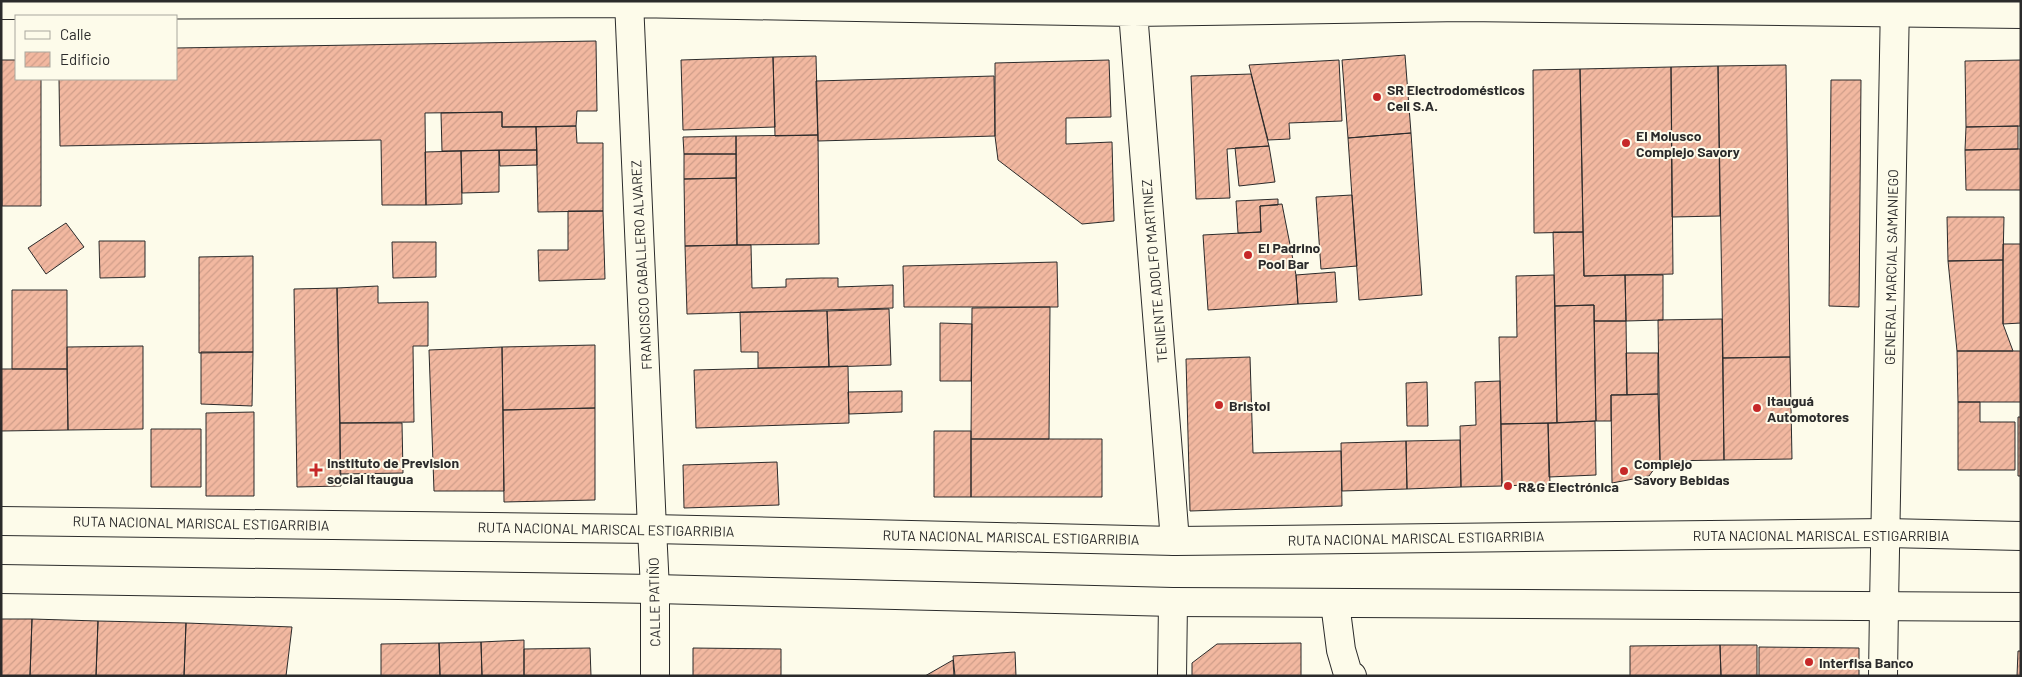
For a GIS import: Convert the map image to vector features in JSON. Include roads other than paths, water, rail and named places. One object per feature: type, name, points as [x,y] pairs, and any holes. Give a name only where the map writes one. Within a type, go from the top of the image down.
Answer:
[{"type":"main road","points":[[1,5],[629,2],[1132,7],[1464,4],[1896,7],[2021,14]]},
{"type":"main road","name":"FRANCISCO CABALLERO ALVAREZ","points":[[629,2],[652,529]]},
{"type":"main road","name":"TENIENTE ADOLFO MARTINEZ","points":[[1132,7],[1175,541]]},
{"type":"main road","name":"GENERAL MARCIAL SAMANIEGO","points":[[1883,676],[1896,7]]},
{"type":"main road","name":"RUTA NACIONAL MARISCAL ESTIGARRIBIA","points":[[1,521],[652,529],[1175,541],[1886,533],[2021,536]]},
{"type":"main road","name":"CALLE PATIÑO","points":[[652,529],[655,589],[655,676]]},
{"type":"main road","points":[[1,579],[655,589],[1173,602],[2021,607]]},
{"type":"main road","points":[[1172,676],[1173,602]]},
{"type":"main road","points":[[1335,603],[1341,650],[1348,674],[1352,676]]},
{"type":"place","name":"SR Electrodomésticos Cell S.A.","points":[[1377,97]]},
{"type":"place","name":"El Molusco Complejo Savory","points":[[1626,143]]},
{"type":"place","name":"El Padrino Pool Bar","points":[[1248,255]]},
{"type":"place","name":"Bristol","points":[[1219,405]]},
{"type":"place","name":"Itauguá Automotores","points":[[1757,408]]},
{"type":"place","name":"Instituto de Prevision social Itaugua","points":[[316,470]]},
{"type":"place","name":"Complejo Savory Bebidas","points":[[1624,471]]},
{"type":"place","name":"R&G Electrónica","points":[[1508,486]]},
{"type":"place","name":"Interfisa Banco","points":[[1809,662]]}]
